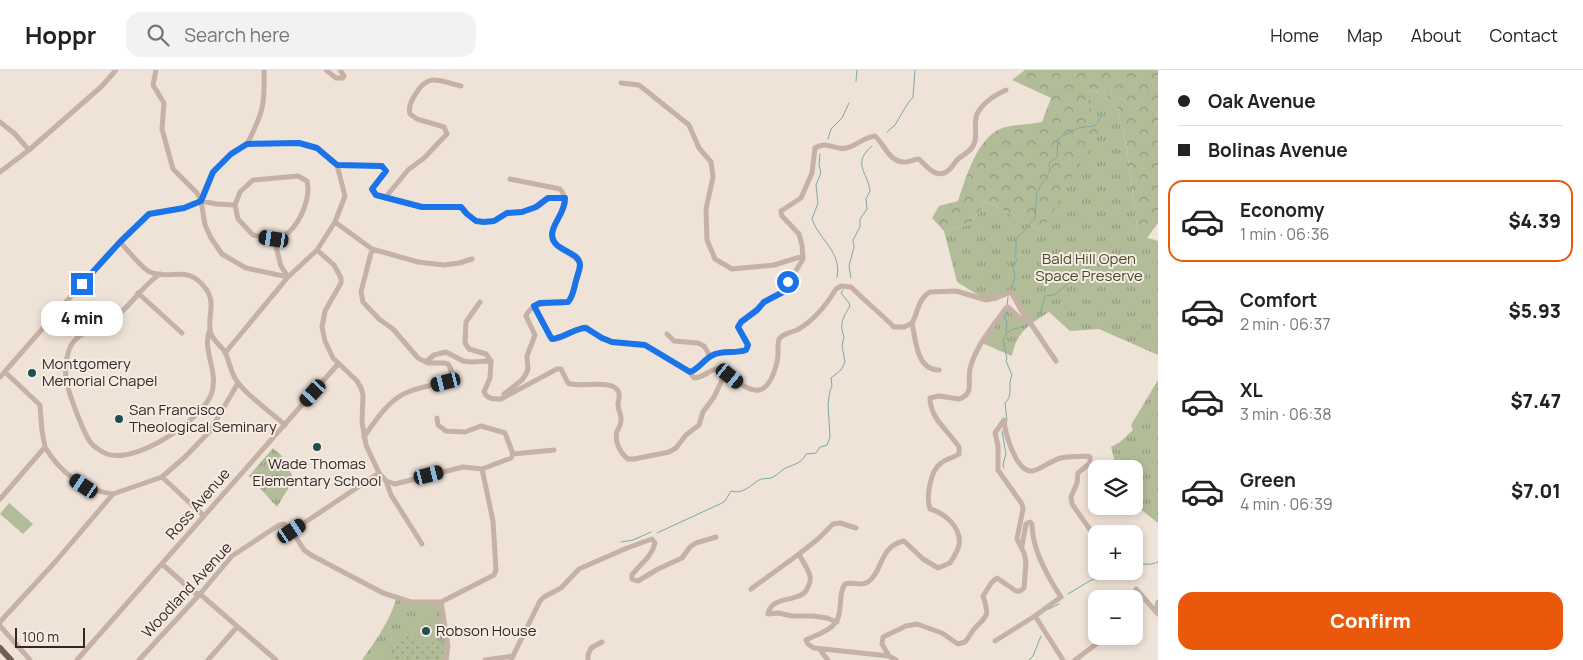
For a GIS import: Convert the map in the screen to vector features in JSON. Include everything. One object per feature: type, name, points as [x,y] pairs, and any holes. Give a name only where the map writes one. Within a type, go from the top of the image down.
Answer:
[{"type":"main road","points":[[0,648],[11,660]]},
{"type":"street","points":[[0,172],[29,150],[102,86],[116,70]]},
{"type":"street","points":[[156,70],[153,85],[164,103],[162,130],[173,168],[197,193],[201,201],[205,225],[211,238],[222,254],[246,268],[288,277]]},
{"type":"street","points":[[201,201],[213,172],[231,154],[247,144],[260,119],[265,97],[264,70]]},
{"type":"street","points":[[326,70],[336,78],[343,78],[344,76],[340,70]]},
{"type":"street","points":[[385,198],[408,170],[424,158],[447,134],[444,128],[417,119],[410,114],[409,106],[422,83],[430,79],[461,86]]},
{"type":"street","points":[[622,83],[639,85],[689,125],[699,148],[711,162],[713,177],[706,209],[707,240],[714,259],[732,269],[774,265],[803,256]]},
{"type":"street","points":[[690,372],[698,368],[710,356],[746,350],[748,345],[738,327],[739,325],[764,302],[783,292],[798,269],[803,256],[802,240],[799,234],[782,216],[781,211],[801,198],[812,173],[815,148],[824,144],[843,149],[875,136],[884,149],[899,161],[905,163],[912,159],[919,159],[933,173],[941,174],[949,170],[973,146],[975,141],[974,126],[978,114],[994,96],[1006,90]]},
{"type":"street","points":[[0,122],[3,127],[29,150]]},
{"type":"street","points":[[225,353],[288,277],[317,250],[334,222],[345,196],[337,165],[317,148],[309,145],[287,143],[247,144]]},
{"type":"street","points":[[337,165],[382,166],[386,171],[372,189],[376,195],[422,207],[461,207],[476,221],[494,221],[507,213],[522,212],[536,207],[548,198],[565,198]]},
{"type":"street","points":[[298,176],[307,181],[309,189],[298,219],[288,232],[274,239],[253,235],[238,219],[235,205],[240,192],[254,180],[298,176]]},
{"type":"street","points":[[501,399],[522,380],[528,369],[527,356],[535,335],[526,316],[528,311],[540,303],[568,302],[572,296],[580,269],[580,263],[576,257],[563,251],[555,243],[552,234],[555,224],[565,207],[565,198],[560,189],[510,179]]},
{"type":"street","points":[[0,377],[120,242],[149,214],[184,208],[201,201],[235,205]]},
{"type":"street","points":[[334,222],[372,249],[418,262],[444,265],[472,259]]},
{"type":"street","points":[[274,239],[281,266],[288,277]]},
{"type":"street","points":[[120,242],[146,269],[160,274],[192,276],[207,290],[211,300],[212,311],[210,328],[206,339],[213,365],[213,380],[210,396],[184,426],[147,448],[128,454],[107,454],[90,443],[69,393],[66,378],[69,350],[76,339],[84,332],[107,324],[144,285],[160,274]]},
{"type":"street","points":[[364,437],[398,397],[407,392],[446,382],[452,374],[448,364],[431,364],[418,358],[393,329],[379,319],[363,302],[361,292],[372,249]]},
{"type":"street","points":[[317,250],[334,265],[342,278],[325,311],[322,327],[328,350],[338,364],[357,381],[361,388],[363,395],[362,422],[364,437],[379,473],[386,481],[390,495],[422,544]]},
{"type":"street","points":[[144,285],[146,269]]},
{"type":"street","points":[[534,306],[552,339],[586,328],[612,342],[645,345],[690,372],[694,378],[698,378],[716,368],[721,368],[744,388],[754,390],[764,388],[769,382],[777,362],[779,339],[784,334],[798,330],[816,315],[836,289],[841,286],[851,287],[894,327],[904,327],[912,323]]},
{"type":"street","points":[[939,370],[928,368],[921,360],[912,323],[921,300],[930,292],[956,291],[986,300],[1011,292],[1056,361]]},
{"type":"street","points":[[138,292],[182,333]]},
{"type":"street","points":[[480,302],[466,322],[465,342],[469,349],[486,354],[491,361],[490,378],[484,392],[486,396],[490,399],[501,399],[557,369],[564,371],[568,383],[572,385],[592,383],[613,388],[619,394],[618,405],[622,420],[617,432],[617,441],[624,456],[628,459],[669,452],[676,448],[686,435],[699,425],[703,412],[714,397],[722,380],[730,376]]},
{"type":"street","points":[[896,660],[889,656],[820,650],[810,647],[806,640],[832,627],[837,622],[840,615],[840,598],[843,586],[848,582],[862,584],[870,580],[886,553],[897,543],[904,541],[923,559],[938,568],[950,564],[958,548],[959,537],[947,518],[937,511],[930,509],[928,502],[936,467],[959,454],[959,448],[940,423],[932,409],[930,398],[939,396],[950,399],[963,398],[970,390],[970,370],[974,360],[997,320],[1008,307],[1020,319],[1024,318],[1024,314]]},
{"type":"street","points":[[210,328],[216,341],[225,353],[238,384],[285,425]]},
{"type":"street","points":[[667,334],[674,341],[698,343],[704,346],[710,356]]},
{"type":"street","points":[[208,348],[216,341]]},
{"type":"street","points":[[426,362],[434,356],[446,352],[463,361],[491,361]]},
{"type":"street","name":"Ross Avenue","points":[[77,660],[338,364]]},
{"type":"street","points":[[4,372],[40,405],[42,431],[50,456],[71,477],[84,486],[100,492],[113,494],[162,477],[186,456],[210,431],[238,384]]},
{"type":"street","points":[[437,418],[438,425],[446,431],[465,432],[481,426],[505,433],[513,454]]},
{"type":"street","points":[[1022,547],[1017,539],[1023,510],[1022,504],[1004,480],[998,467],[996,433],[1004,420],[1006,432],[1015,455],[1021,466],[1026,470],[1036,470],[1061,458],[1090,457],[1090,463],[1078,473],[1077,483],[1071,497],[1072,504],[1088,527]]},
{"type":"street","points":[[0,499],[46,447]]},
{"type":"street","points":[[513,454],[554,450]]},
{"type":"street","points":[[386,481],[395,484],[463,467],[482,469],[509,460],[513,454]]},
{"type":"street","points":[[379,473],[292,531],[304,550],[310,555],[383,593],[411,602],[441,602],[496,574],[493,520],[482,469]]},
{"type":"street","points":[[162,477],[204,516]]},
{"type":"street","points":[[30,660],[0,624],[113,494]]},
{"type":"street","points":[[889,656],[882,644],[883,637],[911,624],[926,626],[949,637],[958,644],[965,642],[973,630],[985,618],[987,608],[983,596],[996,578],[1020,592],[1024,588],[1026,571],[1022,547],[1024,528],[1030,522],[1032,524],[1035,544],[1048,577],[1061,597],[995,641]]},
{"type":"street","points":[[751,589],[818,539],[833,524],[840,523],[856,528]]},
{"type":"street","name":"Woodland Avenue","points":[[139,660],[232,556],[279,525],[284,524],[292,531]]},
{"type":"street","points":[[485,660],[512,658],[540,601],[561,588],[579,569],[652,540],[655,544],[654,549],[632,575],[632,579],[638,581],[682,558],[690,547],[696,543],[716,538]]},
{"type":"street","points":[[799,554],[810,575],[806,592],[797,598],[779,601],[769,609],[768,614],[782,613],[792,616],[813,616],[837,622]]},
{"type":"street","points":[[162,564],[195,593],[200,594],[276,660]]},
{"type":"street","points":[[1143,597],[1157,613]]},
{"type":"street","points":[[441,602],[448,646],[446,660]]},
{"type":"street","points":[[1157,613],[1158,602]]},
{"type":"street","points":[[1035,616],[1063,660]]},
{"type":"street","points":[[208,660],[237,627]]},
{"type":"street","points":[[588,660],[591,648],[602,642]]},
{"type":"street","points":[[1075,660],[1096,645]]},
{"type":"street","points":[[820,650],[828,660]]},
{"type":"green space","points":[[1025,70],[1158,70],[1158,223],[1147,238],[1138,235],[1127,149],[1117,108],[1102,91],[1085,92],[1099,131],[1042,231],[986,201],[971,224],[944,231],[932,218],[939,206],[958,201],[973,160],[984,142],[992,134],[1005,127],[1042,122],[1051,98],[1012,80]]},
{"type":"green space","name":"Bald Hill Open Space Preserve","points":[[1102,91],[1117,108],[1127,149],[1138,235],[1158,241],[1158,355],[1099,329],[1070,331],[1049,312],[1030,325],[1020,335],[1012,356],[982,343],[1006,308],[1024,318],[1011,293],[986,300],[957,282],[944,231],[971,224],[986,201],[1042,231],[1085,92]]},
{"type":"green space","points":[[1158,380],[1158,523],[1143,511],[1143,460],[1114,460],[1111,447],[1120,442],[1133,430],[1131,425]]},
{"type":"green space","points":[[273,448],[282,456],[294,479],[277,507],[249,476]]},
{"type":"green space","points":[[9,503],[33,524],[23,534],[0,514]]},
{"type":"green space","points":[[397,597],[411,602],[441,602],[448,646],[446,660],[362,660],[378,637]]},
{"type":"green space","points":[[409,635],[415,637],[421,643],[443,642],[443,660],[387,660],[395,652],[398,639]]},
{"type":"waterway","points":[[856,81],[857,70]]},
{"type":"waterway","points":[[887,132],[895,125],[913,97],[915,70]]},
{"type":"waterway","points":[[828,139],[831,129],[842,118],[849,103]]},
{"type":"waterway","points":[[1012,287],[1015,275],[1012,264],[1017,260],[1014,256],[1016,253],[1016,238],[1035,219],[1037,192],[1050,171],[1049,163],[1057,157],[1058,139],[1081,127],[1095,125],[1102,113]]},
{"type":"waterway","points":[[851,278],[849,266],[854,247],[853,240],[860,227],[860,219],[867,209],[866,199],[870,191],[862,163],[866,152],[872,146]]},
{"type":"waterway","points":[[820,154],[819,165],[821,173],[816,185],[818,203],[812,219],[833,253],[838,268],[837,277]]},
{"type":"waterway","points":[[1037,317],[1041,311],[1045,296],[1054,295],[1090,266],[1096,264]]},
{"type":"waterway","points":[[657,533],[722,503],[731,491],[743,491],[760,479],[773,477],[799,462],[806,454],[816,453],[820,447],[827,445],[830,437],[828,404],[832,386],[831,378],[841,370],[845,362],[842,346],[844,337],[842,324],[850,306],[841,293],[843,290]]},
{"type":"waterway","points":[[1007,306],[1008,297]]},
{"type":"waterway","points":[[1006,332],[1007,322],[1004,317],[1007,312]]},
{"type":"waterway","points":[[1007,421],[1005,403],[1009,397],[1012,375],[1006,361],[1003,340],[1009,332],[1024,327]]},
{"type":"waterway","points":[[1002,431],[1006,454],[1003,464],[1004,468]]},
{"type":"waterway","points":[[621,542],[633,540],[651,532]]},
{"type":"waterway","points":[[1143,564],[1158,562]]},
{"type":"waterway","points":[[1068,594],[1091,580]]},
{"type":"waterway","points":[[1049,609],[1059,604]]},
{"type":"waterway","points":[[1029,660],[1033,656],[1041,636]]},
{"type":"place","name":"Montgomery Memorial Chapel","points":[[32,373]]},
{"type":"place","name":"San Francisco Theological Seminary","points":[[119,419]]},
{"type":"place","name":"Wade Thomas Elementary School","points":[[317,447]]},
{"type":"place","name":"Robson House","points":[[426,631]]},
{"type":"route","points":[[82,284],[120,242],[149,214],[184,208],[201,201],[213,172],[231,154],[247,144],[287,143],[299,143],[317,148],[337,165],[382,166],[386,171],[372,189],[376,195],[422,207],[461,207],[476,221],[494,221],[507,213],[522,212],[536,207],[548,198],[565,198],[565,207],[555,224],[552,234],[555,243],[563,251],[576,257],[580,263],[580,269],[572,296],[568,302],[540,303],[534,306],[552,339],[563,337],[584,327],[595,335],[612,342],[645,345],[690,372],[694,371],[710,356],[746,350],[748,342],[738,327],[741,322],[754,313],[768,299],[783,292],[788,282]]}]
